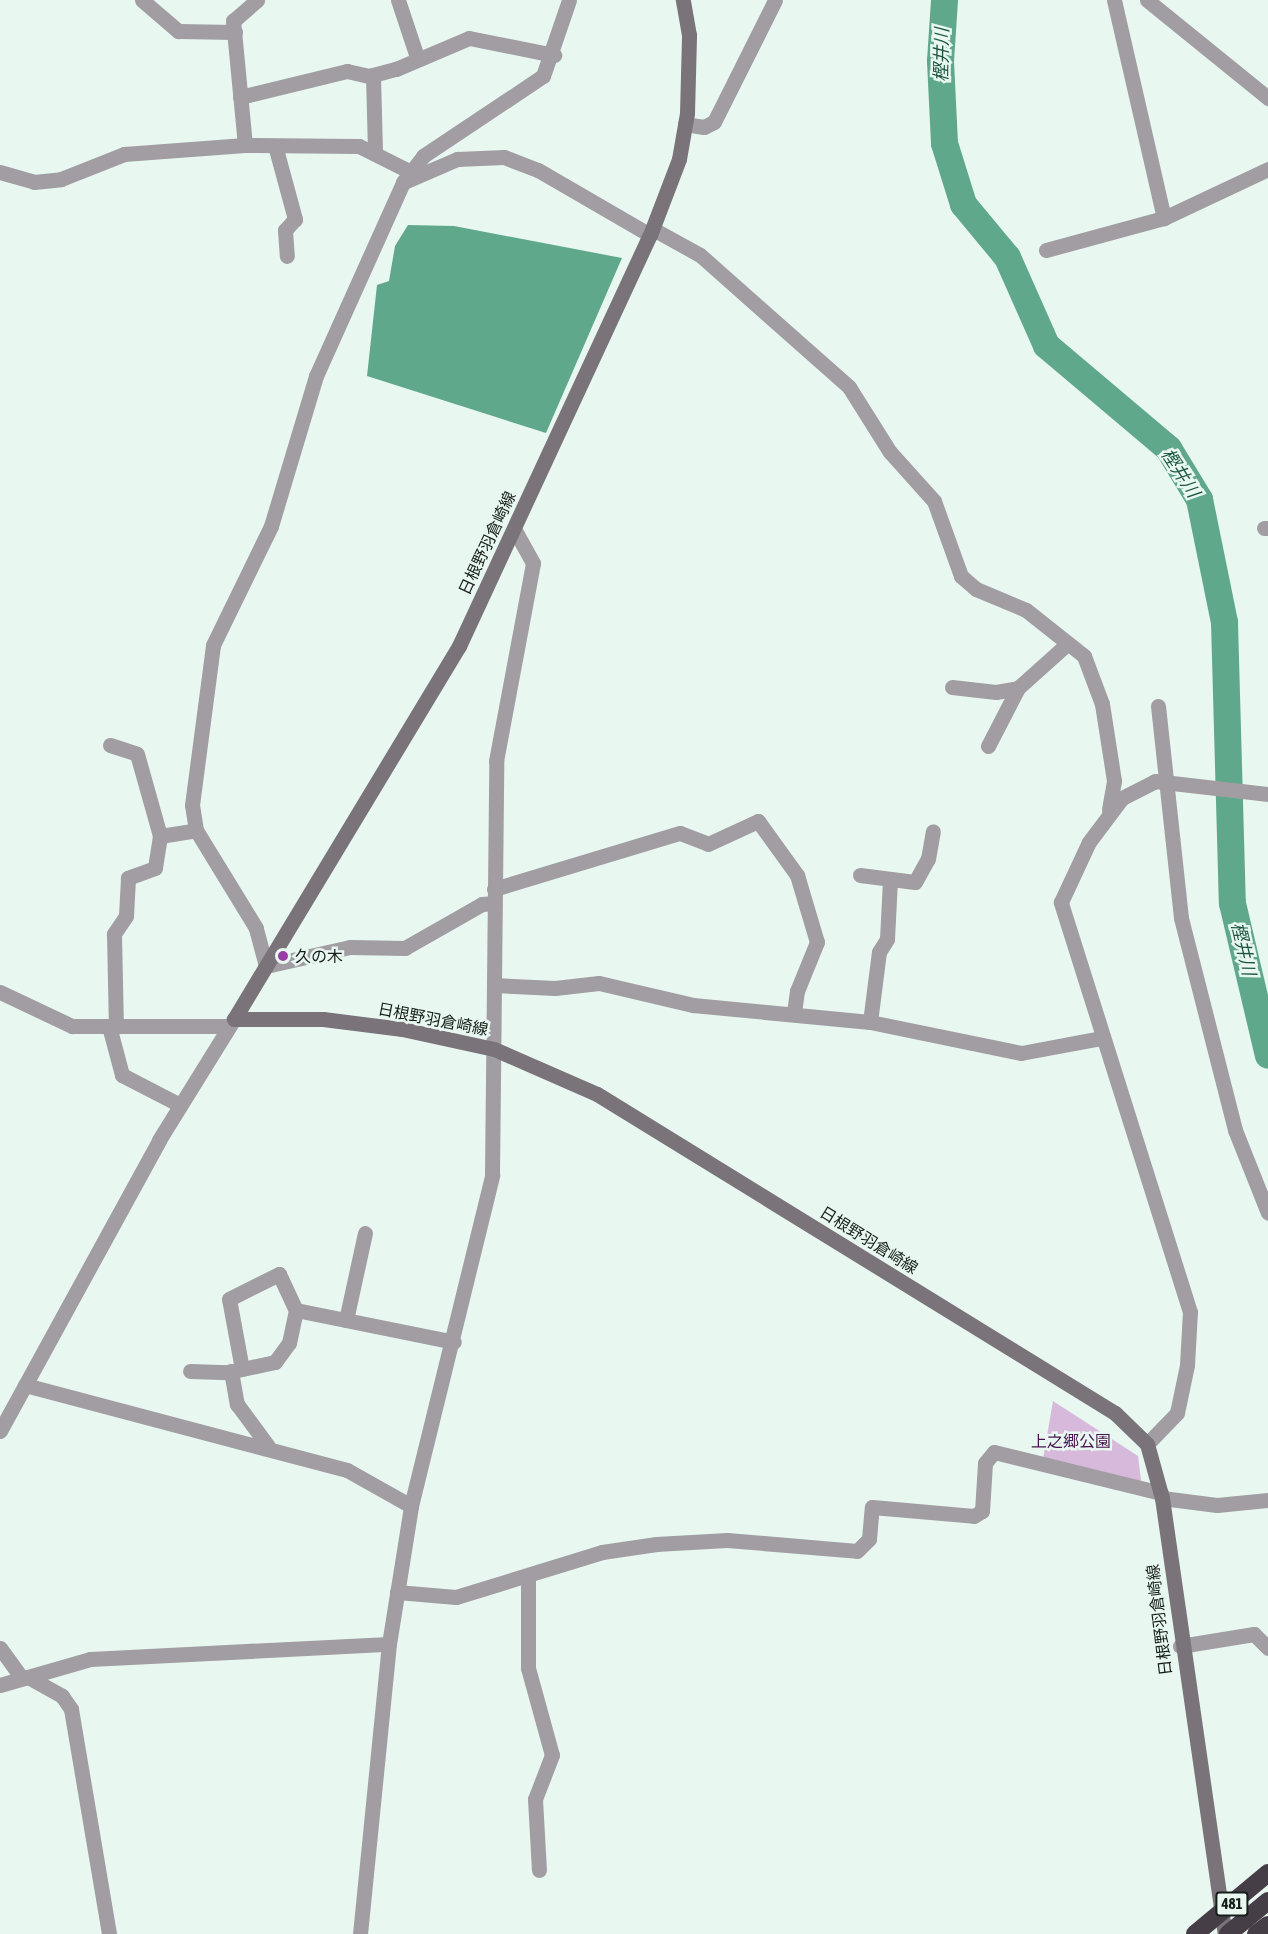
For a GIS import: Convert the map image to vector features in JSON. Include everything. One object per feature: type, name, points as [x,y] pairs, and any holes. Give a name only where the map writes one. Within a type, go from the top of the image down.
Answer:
[{"type":"highway","name":"481","points":[[1196,1934],[1268,1873]]},
{"type":"highway","points":[[1226,1934],[1268,1901]]},
{"type":"highway","points":[[1256,1934],[1268,1925]]},
{"type":"main road","name":"日根野羽倉崎線","points":[[231,1022],[459,646],[652,232],[679,159],[685,124],[689,35],[683,0]]},
{"type":"main road","name":"日根野羽倉崎線","points":[[231,1022],[323,1019],[494,1049],[597,1094],[689,1147],[1115,1413],[1147,1444],[1161,1495],[1180,1646],[1226,1934]]},
{"type":"street","points":[[142,0],[178,31],[235,32]]},
{"type":"street","points":[[245,145],[234,21],[257,0]]},
{"type":"street","points":[[398,0],[417,57]]},
{"type":"street","points":[[569,0],[554,55],[543,76],[423,156],[407,177],[316,375],[271,526],[213,645],[192,805],[196,830],[256,928],[266,966],[350,947],[405,948],[494,896],[680,833],[708,844],[758,821],[797,875],[817,942],[797,991],[794,1013]]},
{"type":"street","points":[[685,124],[704,127],[714,122],[775,0]]},
{"type":"street","points":[[1114,0],[1164,218]]},
{"type":"street","points":[[1147,0],[1268,98]]},
{"type":"street","points":[[240,97],[347,71],[373,75],[469,38],[554,55]]},
{"type":"street","points":[[373,75],[375,150]]},
{"type":"street","points":[[0,172],[34,182],[61,179],[124,154],[245,145],[276,149],[375,150],[407,177]]},
{"type":"street","points":[[276,149],[295,219],[285,230],[286,256]]},
{"type":"street","points":[[407,177],[457,159],[504,157],[708,262],[849,387],[890,452],[934,501],[961,576],[976,589],[1026,610],[1065,645],[1084,656],[1097,682],[1114,781],[1107,819]]},
{"type":"street","points":[[1046,250],[1164,218],[1268,169]]},
{"type":"street","points":[[360,1934],[389,1644],[411,1506],[454,1342],[492,1175],[496,761],[533,563],[514,529]]},
{"type":"street","points":[[988,746],[1018,688],[1065,645]]},
{"type":"street","points":[[952,687],[996,692],[1018,688]]},
{"type":"street","points":[[1158,706],[1181,918],[1235,1130],[1268,1213]]},
{"type":"street","points":[[110,745],[137,754],[160,836],[155,868],[128,878],[126,916],[114,934],[113,1026],[122,1075],[180,1105]]},
{"type":"street","points":[[1147,1444],[1176,1413],[1187,1365],[1190,1312],[1101,1038],[1061,902],[1089,842],[1122,798],[1155,782],[1268,794]]},
{"type":"street","points":[[160,836],[196,830]]},
{"type":"street","points":[[860,875],[915,882],[928,859],[933,831]]},
{"type":"street","points":[[870,1022],[879,952],[887,939],[890,880]]},
{"type":"street","points":[[494,985],[555,988],[599,982],[693,1005],[870,1022],[1021,1053],[1101,1038]]},
{"type":"street","points":[[0,992],[72,1026],[231,1022]]},
{"type":"street","points":[[0,1431],[180,1105],[231,1022]]},
{"type":"street","points":[[346,1320],[365,1233]]},
{"type":"street","points":[[190,1371],[236,1370],[275,1362],[289,1343],[296,1310],[279,1274],[229,1299],[236,1370],[237,1404],[268,1446]]},
{"type":"street","points":[[296,1310],[454,1342]]},
{"type":"street","points":[[25,1385],[144,1420],[268,1446],[357,1474],[411,1506]]},
{"type":"street","points":[[397,1592],[456,1597],[528,1579],[602,1552],[656,1544],[727,1540],[857,1551],[868,1539],[872,1507],[974,1516],[982,1511],[985,1463],[994,1452],[1161,1495],[1217,1505],[1268,1500]]},
{"type":"street","points":[[528,1579],[528,1668],[552,1755],[535,1799],[539,1870]]},
{"type":"street","points":[[1180,1646],[1254,1634],[1268,1647]]},
{"type":"street","points":[[0,1684],[90,1659],[389,1644]]},
{"type":"street","points":[[0,1648],[25,1677],[62,1696],[71,1709],[109,1934]]},
{"type":"green space","name":"上之郷公園","points":[[1053,1401],[1138,1456],[1142,1488],[1043,1459]]},
{"type":"shaded area","points":[[408,225],[454,226],[622,258],[546,433],[367,376],[377,285],[389,281],[395,246]]},
{"type":"waterway","name":"樫井川","points":[[944,0],[940,61],[944,143],[963,204],[1007,257],[1046,345],[1168,448],[1199,499],[1224,622],[1232,903],[1268,1055]]},
{"type":"place","name":"久の木","points":[[283,956]]}]
